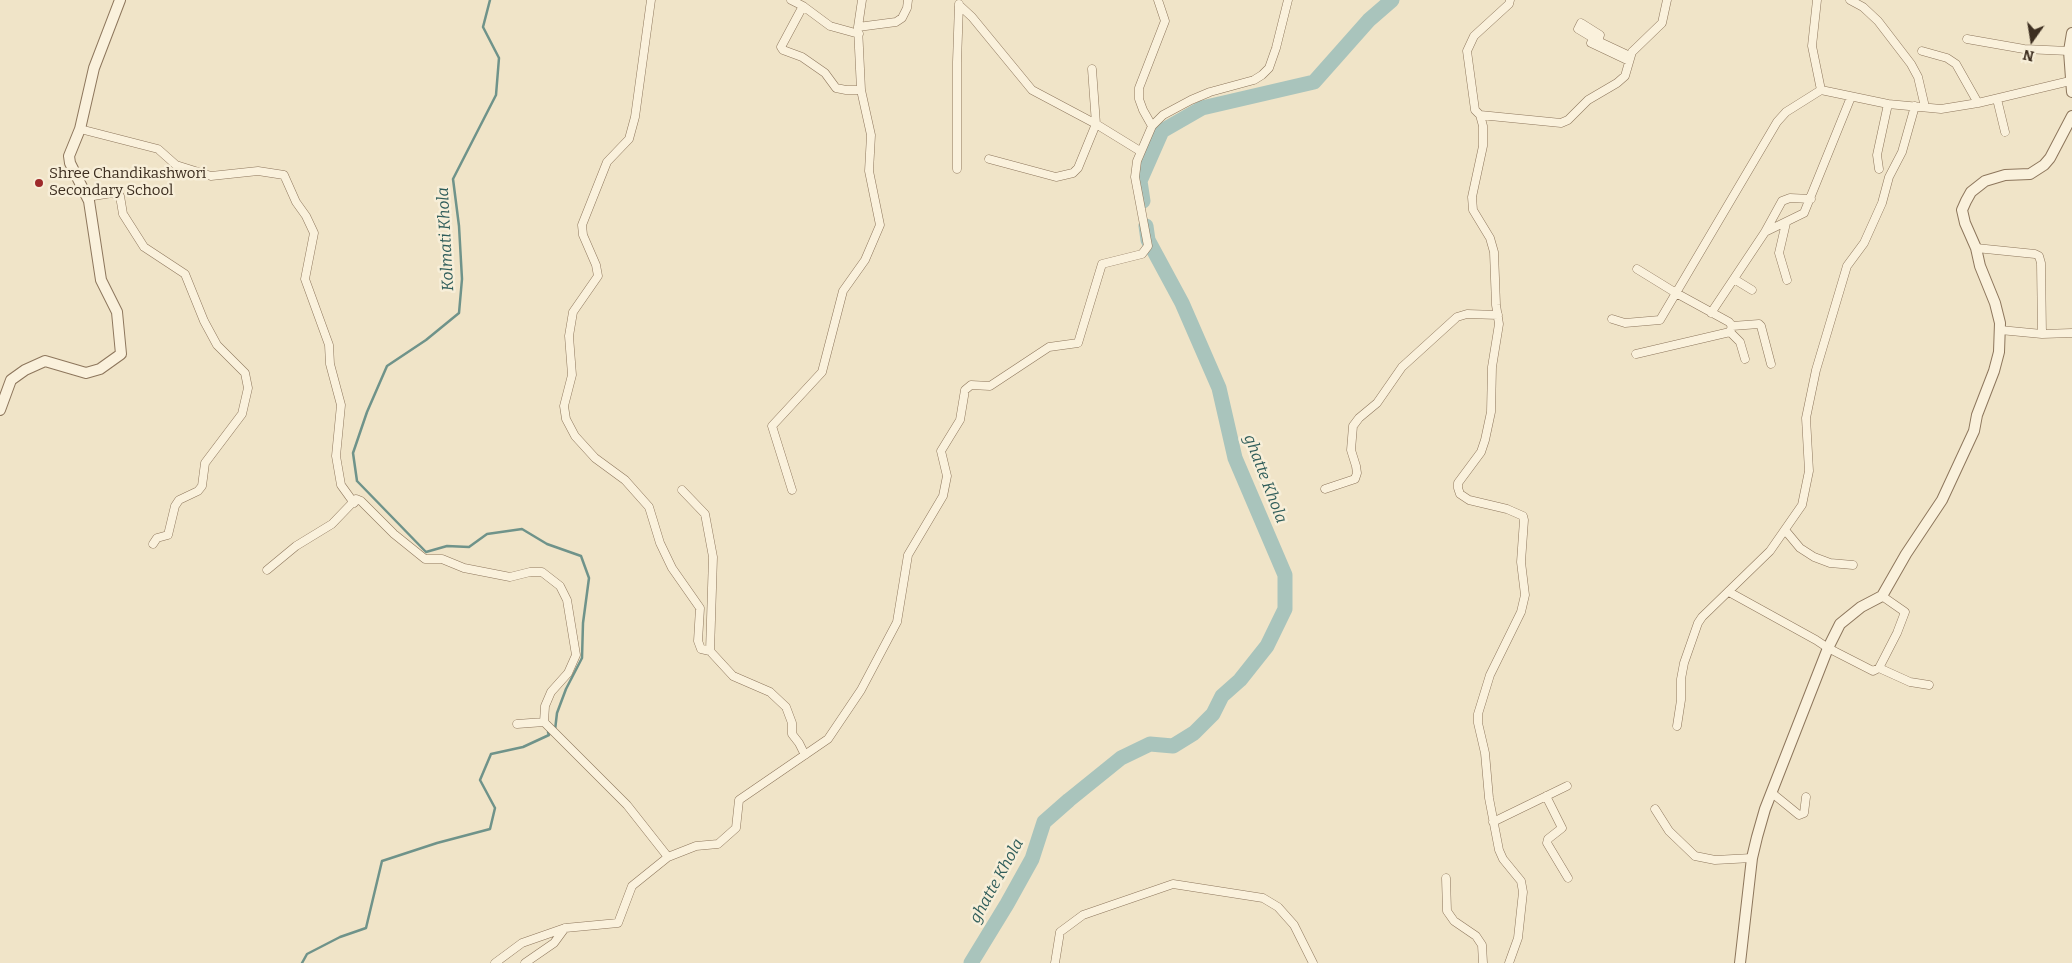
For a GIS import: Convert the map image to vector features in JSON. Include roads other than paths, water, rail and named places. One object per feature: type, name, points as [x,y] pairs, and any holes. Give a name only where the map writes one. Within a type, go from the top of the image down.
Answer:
[{"type":"street","points":[[0,410],[11,380],[25,370],[45,362],[86,373],[100,369],[121,354],[117,312],[101,280],[89,201],[70,163],[70,156],[80,130],[94,68],[120,0]]},
{"type":"street","points":[[651,0],[635,117],[629,139],[607,162],[582,225],[583,235],[596,265],[598,276],[573,312],[570,336],[572,376],[564,406],[566,419],[575,436],[595,458],[625,480],[649,507],[660,543],[672,568],[700,608],[698,641],[701,649],[710,651],[732,676],[770,692],[786,707],[792,722],[792,734],[805,755]]},
{"type":"street","points":[[791,0],[803,6],[830,26],[858,30],[896,22],[902,18],[907,8],[908,0]]},
{"type":"street","points":[[792,490],[772,426],[822,372],[843,291],[865,260],[880,225],[869,170],[871,135],[861,90],[858,30],[862,0]]},
{"type":"street","points":[[1152,126],[1139,99],[1139,88],[1165,21],[1158,0]]},
{"type":"street","points":[[495,963],[522,943],[565,928],[618,922],[632,886],[668,857],[696,846],[718,844],[736,828],[739,800],[828,739],[861,690],[896,622],[908,555],[943,496],[947,476],[941,451],[960,420],[965,390],[971,385],[990,386],[1050,347],[1078,343],[1102,264],[1142,254],[1148,246],[1135,177],[1140,151],[1152,126],[1163,115],[1191,100],[1210,92],[1254,80],[1262,75],[1269,68],[1288,0]]},
{"type":"street","points":[[1509,963],[1518,938],[1523,892],[1521,881],[1504,860],[1493,822],[1478,714],[1490,675],[1521,612],[1525,595],[1521,562],[1524,520],[1523,516],[1508,509],[1469,500],[1460,494],[1458,483],[1481,452],[1489,424],[1493,384],[1492,367],[1499,333],[1494,252],[1490,238],[1473,210],[1472,197],[1483,146],[1482,126],[1480,115],[1475,110],[1467,51],[1474,36],[1509,4],[1510,0]]},
{"type":"street","points":[[1480,115],[1561,123],[1568,120],[1588,100],[1618,83],[1625,76],[1632,52],[1662,23],[1668,0]]},
{"type":"street","points":[[1817,0],[1812,46],[1821,90]]},
{"type":"street","points":[[1850,0],[1863,7],[1878,21],[1911,64],[1918,77],[1925,108]]},
{"type":"street","points":[[958,2],[1032,90],[1096,124],[1140,151]]},
{"type":"street","points":[[958,2],[956,76],[958,169]]},
{"type":"street","points":[[803,6],[781,47],[782,50],[802,57],[826,73],[836,88],[861,90]]},
{"type":"street","points":[[1581,23],[1600,35],[1598,41],[1629,59],[1591,43],[1593,38],[1578,29],[1581,23]]},
{"type":"street","points":[[2072,33],[2069,50],[2072,92]]},
{"type":"street","points":[[1967,39],[2024,49],[2069,50]]},
{"type":"street","points":[[1922,51],[1947,58],[1956,64],[1978,103]]},
{"type":"street","points":[[989,160],[1056,177],[1073,173],[1078,168],[1096,124],[1092,69]]},
{"type":"street","points":[[1612,319],[1624,323],[1660,320],[1766,144],[1777,122],[1786,112],[1821,90],[1888,104],[1941,109],[1997,99],[2070,81]]},
{"type":"street","points":[[1765,232],[1804,213],[1850,96]]},
{"type":"street","points":[[1997,99],[2005,132]]},
{"type":"street","points":[[1879,169],[1877,155],[1888,104]]},
{"type":"street","points":[[1677,726],[1682,700],[1681,679],[1696,629],[1702,617],[1730,592],[1770,551],[1802,506],[1810,458],[1806,418],[1816,370],[1842,279],[1851,259],[1864,243],[1882,203],[1889,177],[1902,152],[1915,106]]},
{"type":"street","points":[[1740,963],[1756,837],[1828,648],[1840,624],[1861,607],[1882,596],[1906,554],[1942,500],[1968,444],[1999,352],[2000,330],[1998,312],[1982,272],[1976,248],[1964,224],[1962,210],[1971,192],[1985,181],[2004,175],[2030,174],[2044,165],[2054,152],[2072,116]]},
{"type":"street","points":[[80,130],[158,148],[176,166],[211,176],[258,171],[284,174],[296,202],[306,216],[314,233],[305,279],[329,345],[330,364],[341,405],[336,456],[341,485],[354,503]]},
{"type":"street","points":[[87,197],[112,193],[120,196],[123,214],[144,247],[185,274],[204,321],[217,345],[245,373],[248,388],[242,414],[205,463],[202,486],[198,491],[179,500],[175,506],[168,535],[157,538],[153,544]]},
{"type":"street","points":[[1712,313],[1765,232],[1782,201],[1790,198],[1811,199]]},
{"type":"street","points":[[1786,223],[1780,253],[1787,280]]},
{"type":"street","points":[[1976,248],[2039,256],[2041,263],[2042,334]]},
{"type":"street","points":[[1637,269],[1729,322],[1731,329],[1740,342],[1745,359]]},
{"type":"street","points":[[1734,279],[1752,290]]},
{"type":"street","points":[[1325,489],[1355,479],[1357,473],[1351,450],[1353,426],[1359,418],[1377,403],[1402,368],[1457,317],[1468,314],[1498,315]]},
{"type":"street","points":[[1636,354],[1731,329],[1759,324],[1771,364]]},
{"type":"street","points":[[2000,330],[2042,334],[2072,333]]},
{"type":"street","points":[[682,490],[705,514],[713,558],[710,651]]},
{"type":"street","points":[[267,570],[296,546],[332,524],[356,499],[361,501],[394,534],[425,559],[442,559],[464,568],[510,577],[530,572],[542,572],[560,586],[567,600],[576,655],[568,673],[551,692],[545,706],[544,722],[627,805],[668,857]]},
{"type":"street","points":[[1785,530],[1800,548],[1814,557],[1830,563],[1853,565]]},
{"type":"street","points":[[1730,592],[1828,648],[1873,671],[1879,668],[1904,619],[1905,612],[1882,596]]},
{"type":"street","points":[[1879,668],[1910,682],[1929,686]]},
{"type":"street","points":[[517,724],[544,722]]},
{"type":"street","points":[[1493,822],[1567,786]]},
{"type":"street","points":[[1772,793],[1799,815],[1804,813],[1806,796]]},
{"type":"street","points":[[1546,796],[1562,828],[1548,839],[1547,843],[1568,878]]},
{"type":"street","points":[[1655,809],[1669,831],[1695,856],[1715,860],[1752,858]]},
{"type":"street","points":[[1446,878],[1447,911],[1454,922],[1476,936],[1482,945],[1483,963]]},
{"type":"street","points":[[1055,963],[1060,932],[1083,915],[1173,884],[1263,898],[1278,907],[1294,926],[1313,963]]},
{"type":"street","points":[[525,963],[554,943],[565,928]]},
{"type":"waterway","name":"Kolmati Khola","points":[[490,0],[483,27],[499,58],[496,95],[453,179],[459,226],[462,279],[459,313],[426,340],[387,366],[367,412],[353,453],[357,481],[426,552],[447,546],[469,547],[487,534],[522,529],[547,544],[581,556],[589,578],[583,623],[582,658],[566,689],[557,713],[555,730]]},
{"type":"waterway","name":"ghatte Khola","points":[[1143,201],[1140,181],[1162,131],[1202,108],[1314,82],[1369,20],[1392,0]]},
{"type":"waterway","name":"ghatte Khola","points":[[971,963],[1032,859],[1044,822],[1121,758],[1150,744],[1173,746],[1194,733],[1213,714],[1222,696],[1240,680],[1267,646],[1285,609],[1285,575],[1235,458],[1219,388],[1182,303],[1148,240],[1146,226]]},
{"type":"waterway","name":"Kolmati Khola","points":[[302,963],[307,954],[340,937],[366,928],[382,861],[437,843],[490,829],[495,808],[480,780],[491,754],[523,747],[549,735],[548,732]]},
{"type":"place","name":"Shree Chandikashwori Secondary School","points":[[39,183]]}]
